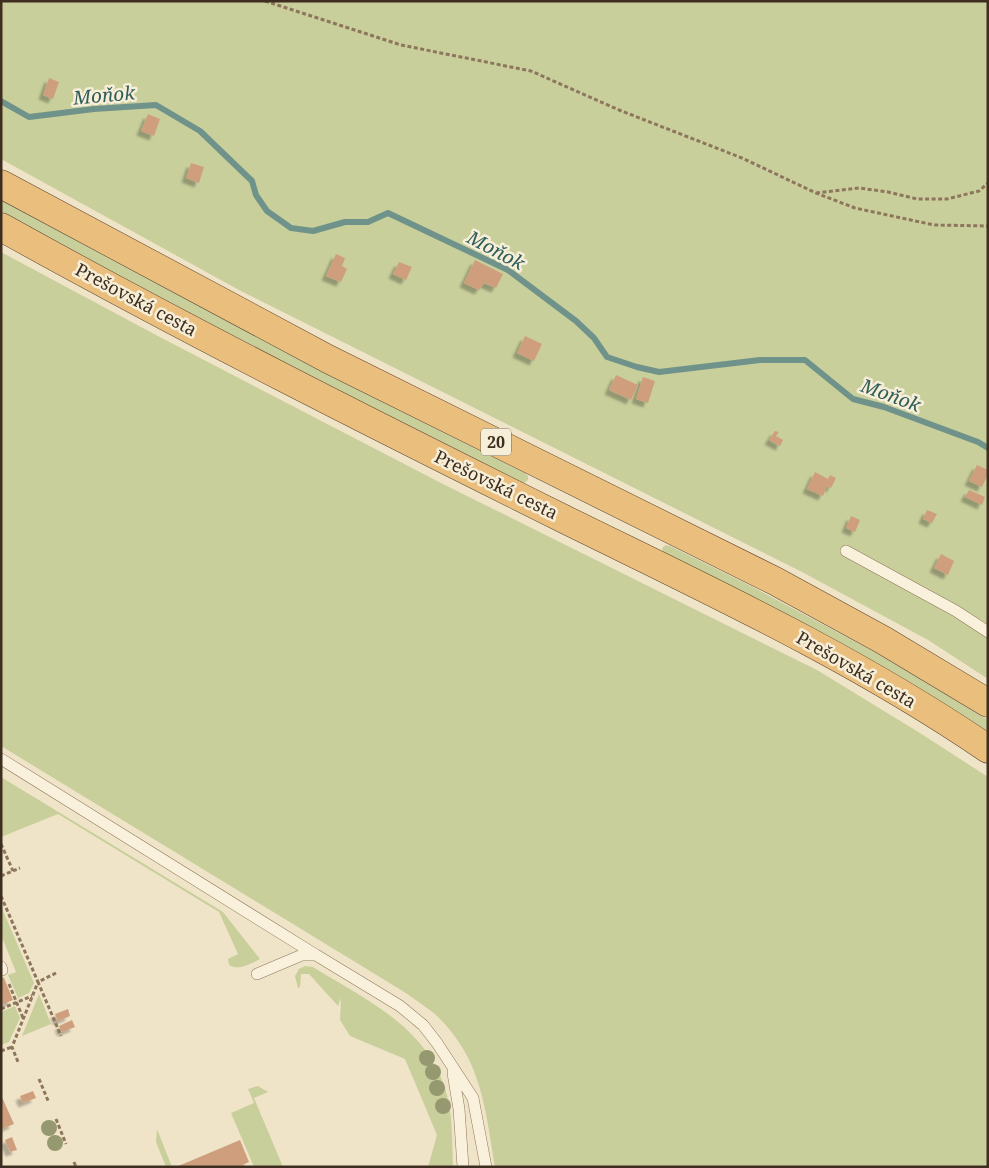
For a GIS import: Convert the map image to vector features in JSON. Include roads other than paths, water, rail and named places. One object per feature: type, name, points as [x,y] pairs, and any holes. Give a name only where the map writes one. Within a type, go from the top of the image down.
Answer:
[{"type":"highway","name":"20","points":[[1,184],[328,358],[775,580],[883,640],[988,703]]},
{"type":"highway","name":"Prešovská cesta","points":[[1,227],[316,396],[763,617],[869,675],[988,749]]},
{"type":"lane","points":[[846,551],[956,611],[988,632]]},
{"type":"lane","points":[[1,759],[400,1006],[423,1025],[437,1042],[473,1098],[486,1167]]},
{"type":"lane","points":[[256,974],[302,954],[316,955]]},
{"type":"lane","points":[[452,1068],[460,1109],[463,1167]]},
{"type":"waterway","name":"Moňok","points":[[1,101],[29,117],[94,109],[156,105],[200,131],[252,181],[256,195],[267,211],[291,228],[313,231],[345,222],[368,222],[388,213],[508,270],[576,321],[594,338],[607,357],[659,372],[760,360],[805,360],[853,399],[884,407],[978,442],[988,448]]}]
